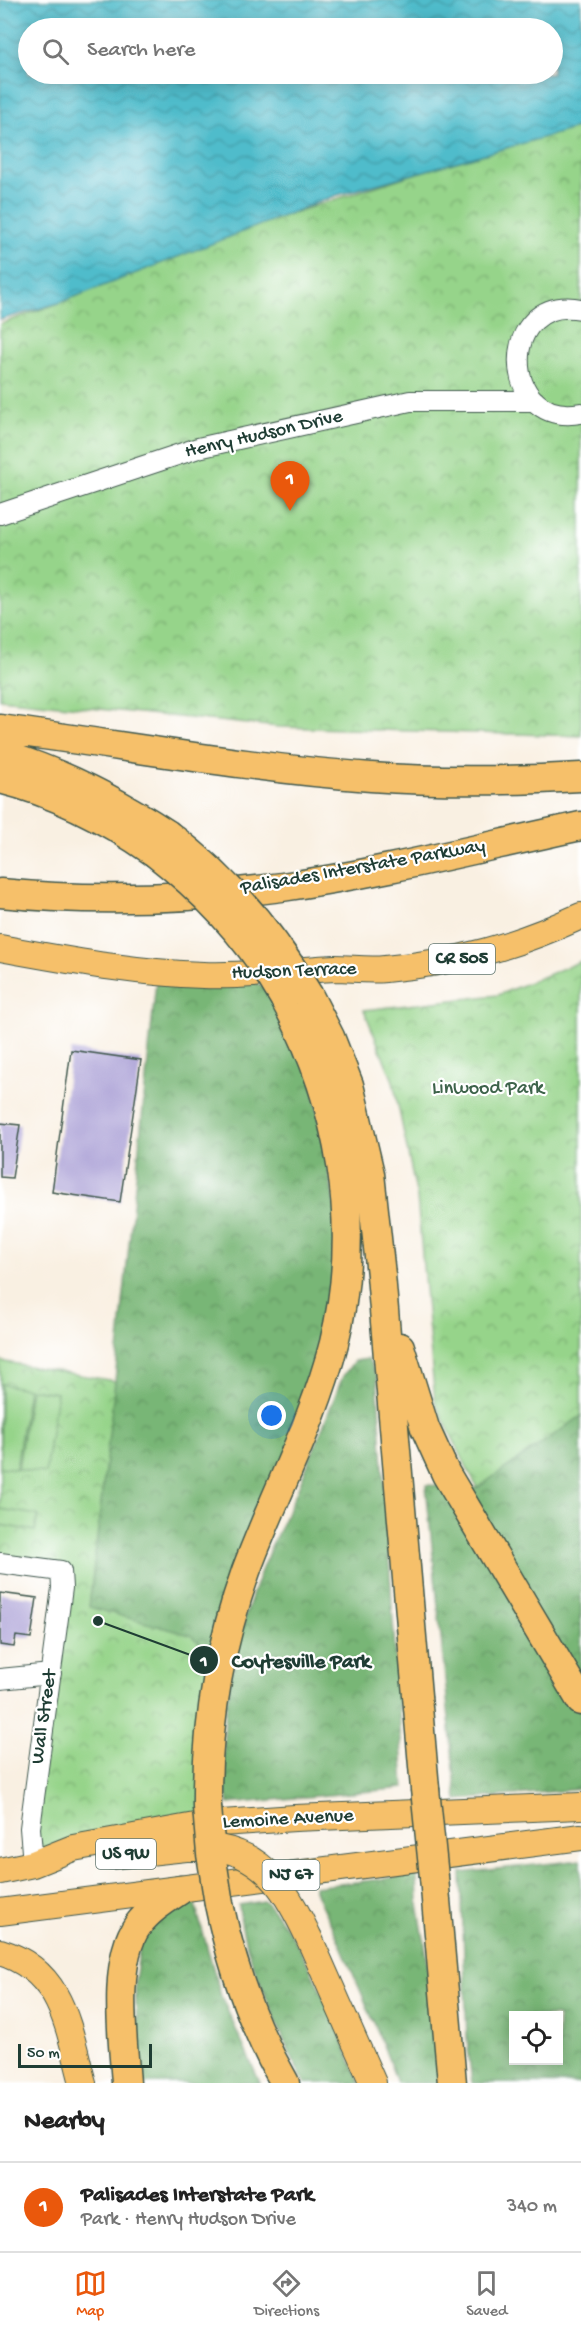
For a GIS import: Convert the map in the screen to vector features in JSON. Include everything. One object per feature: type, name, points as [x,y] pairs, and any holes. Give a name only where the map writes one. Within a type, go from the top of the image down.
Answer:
[{"type":"highway","points":[[0,729],[268,766],[360,776],[469,780],[581,777]]},
{"type":"highway","points":[[0,754],[89,787],[133,811],[161,843],[184,876],[229,920],[260,958],[297,997],[338,1056],[357,1116],[370,1174],[381,1275],[452,2083]]},
{"type":"highway","points":[[0,778],[72,804],[107,822],[161,843]]},
{"type":"highway","name":"Palisades Interstate Parkway","points":[[0,892],[58,897],[121,898],[249,891],[346,876],[581,826]]},
{"type":"highway","points":[[285,2083],[264,2041],[242,1988],[219,1904],[211,1854],[207,1807],[211,1718],[229,1627],[246,1571],[324,1376],[338,1328],[344,1285],[347,1206],[335,1124],[311,1052],[297,997]]},
{"type":"highway","points":[[381,1275],[413,1395],[438,1459],[581,1701]]},
{"type":"highway","points":[[126,2083],[122,1994],[128,1944],[135,1928],[144,1917],[180,1890]]},
{"type":"highway","points":[[264,2041],[275,2083]]},
{"type":"main road","name":"Hudson Terrace","points":[[0,948],[121,968],[178,974],[232,975],[336,968],[382,969],[477,956],[581,916]]},
{"type":"main road","name":"Lemoine Avenue","points":[[0,1871],[33,1864],[73,1848],[161,1831],[224,1822],[581,1806]]},
{"type":"main road","name":"NJ 67","points":[[0,1912],[581,1837]]},
{"type":"main road","name":"US 9W","points":[[33,1864],[77,1862],[170,1849],[219,1848],[244,1856],[269,1872],[286,1894],[309,1938],[373,2083]]},
{"type":"main road","points":[[0,1952],[29,1965],[43,1977],[56,1995],[83,2083]]},
{"type":"street","points":[[535,401],[526,390],[518,372],[518,350],[524,335],[533,323],[547,313],[562,308],[581,309]]},
{"type":"street","name":"Henry Hudson Drive","points":[[0,514],[198,448],[410,401],[535,401],[554,411],[570,414],[581,412]]},
{"type":"street","name":"Wall Street","points":[[0,1563],[61,1571],[62,1588],[30,1828],[33,1864]]},
{"type":"street","points":[[0,1679],[51,1674]]},
{"type":"green space","points":[[581,127],[581,736],[279,727],[0,699],[0,324],[59,303],[68,286],[528,137]]},
{"type":"green space","name":"Linwood Park","points":[[581,961],[581,1416],[477,1488],[435,1402],[417,1197],[393,1081],[364,1010],[498,995]]},
{"type":"green space","points":[[157,972],[241,975],[284,998],[304,1035],[346,1268],[221,1661],[89,1608]]},
{"type":"green space","points":[[368,1359],[377,1376],[404,1788],[228,1804],[225,1777],[225,1719],[234,1661],[249,1605],[262,1568],[343,1376],[354,1361]]},
{"type":"green space","points":[[0,1361],[115,1381],[89,1607],[190,1635],[221,1661],[206,1824],[33,1864],[61,1571],[0,1563]]},
{"type":"green space","points":[[1,1384],[28,1389],[16,1469],[0,1467]]},
{"type":"green space","points":[[30,1389],[57,1393],[45,1473],[18,1469]]},
{"type":"green space","points":[[581,1416],[581,1789],[457,1800],[426,1485],[477,1488]]},
{"type":"green space","points":[[0,1509],[38,1515],[35,1531],[0,1525]]},
{"type":"green space","points":[[581,1860],[581,2083],[472,2083],[467,2039],[461,1873]]},
{"type":"green space","points":[[417,1875],[418,1904],[427,1957],[440,2083],[397,2083],[370,2012],[314,1887]]},
{"type":"green space","points":[[194,1901],[221,1996],[260,2083],[140,2083],[135,1984],[141,1936],[173,1907]]},
{"type":"green space","points":[[264,1901],[293,1938],[306,1961],[360,2083],[305,2083],[300,2074],[256,1972],[240,1918],[239,1905]]},
{"type":"water","points":[[0,0],[581,0],[581,127],[335,196],[59,303],[0,320]]},
{"type":"building","points":[[71,1050],[141,1060],[120,1202],[52,1192]]},
{"type":"building","points":[[0,1123],[20,1125],[12,1178],[0,1177]]},
{"type":"building","points":[[0,1593],[37,1598],[31,1638],[16,1636],[14,1647],[0,1645]]},
{"type":"place","name":"Palisades Interstate Park","points":[[290,511]]},
{"type":"place","name":"Coytesville Park","points":[[98,1621]]}]
